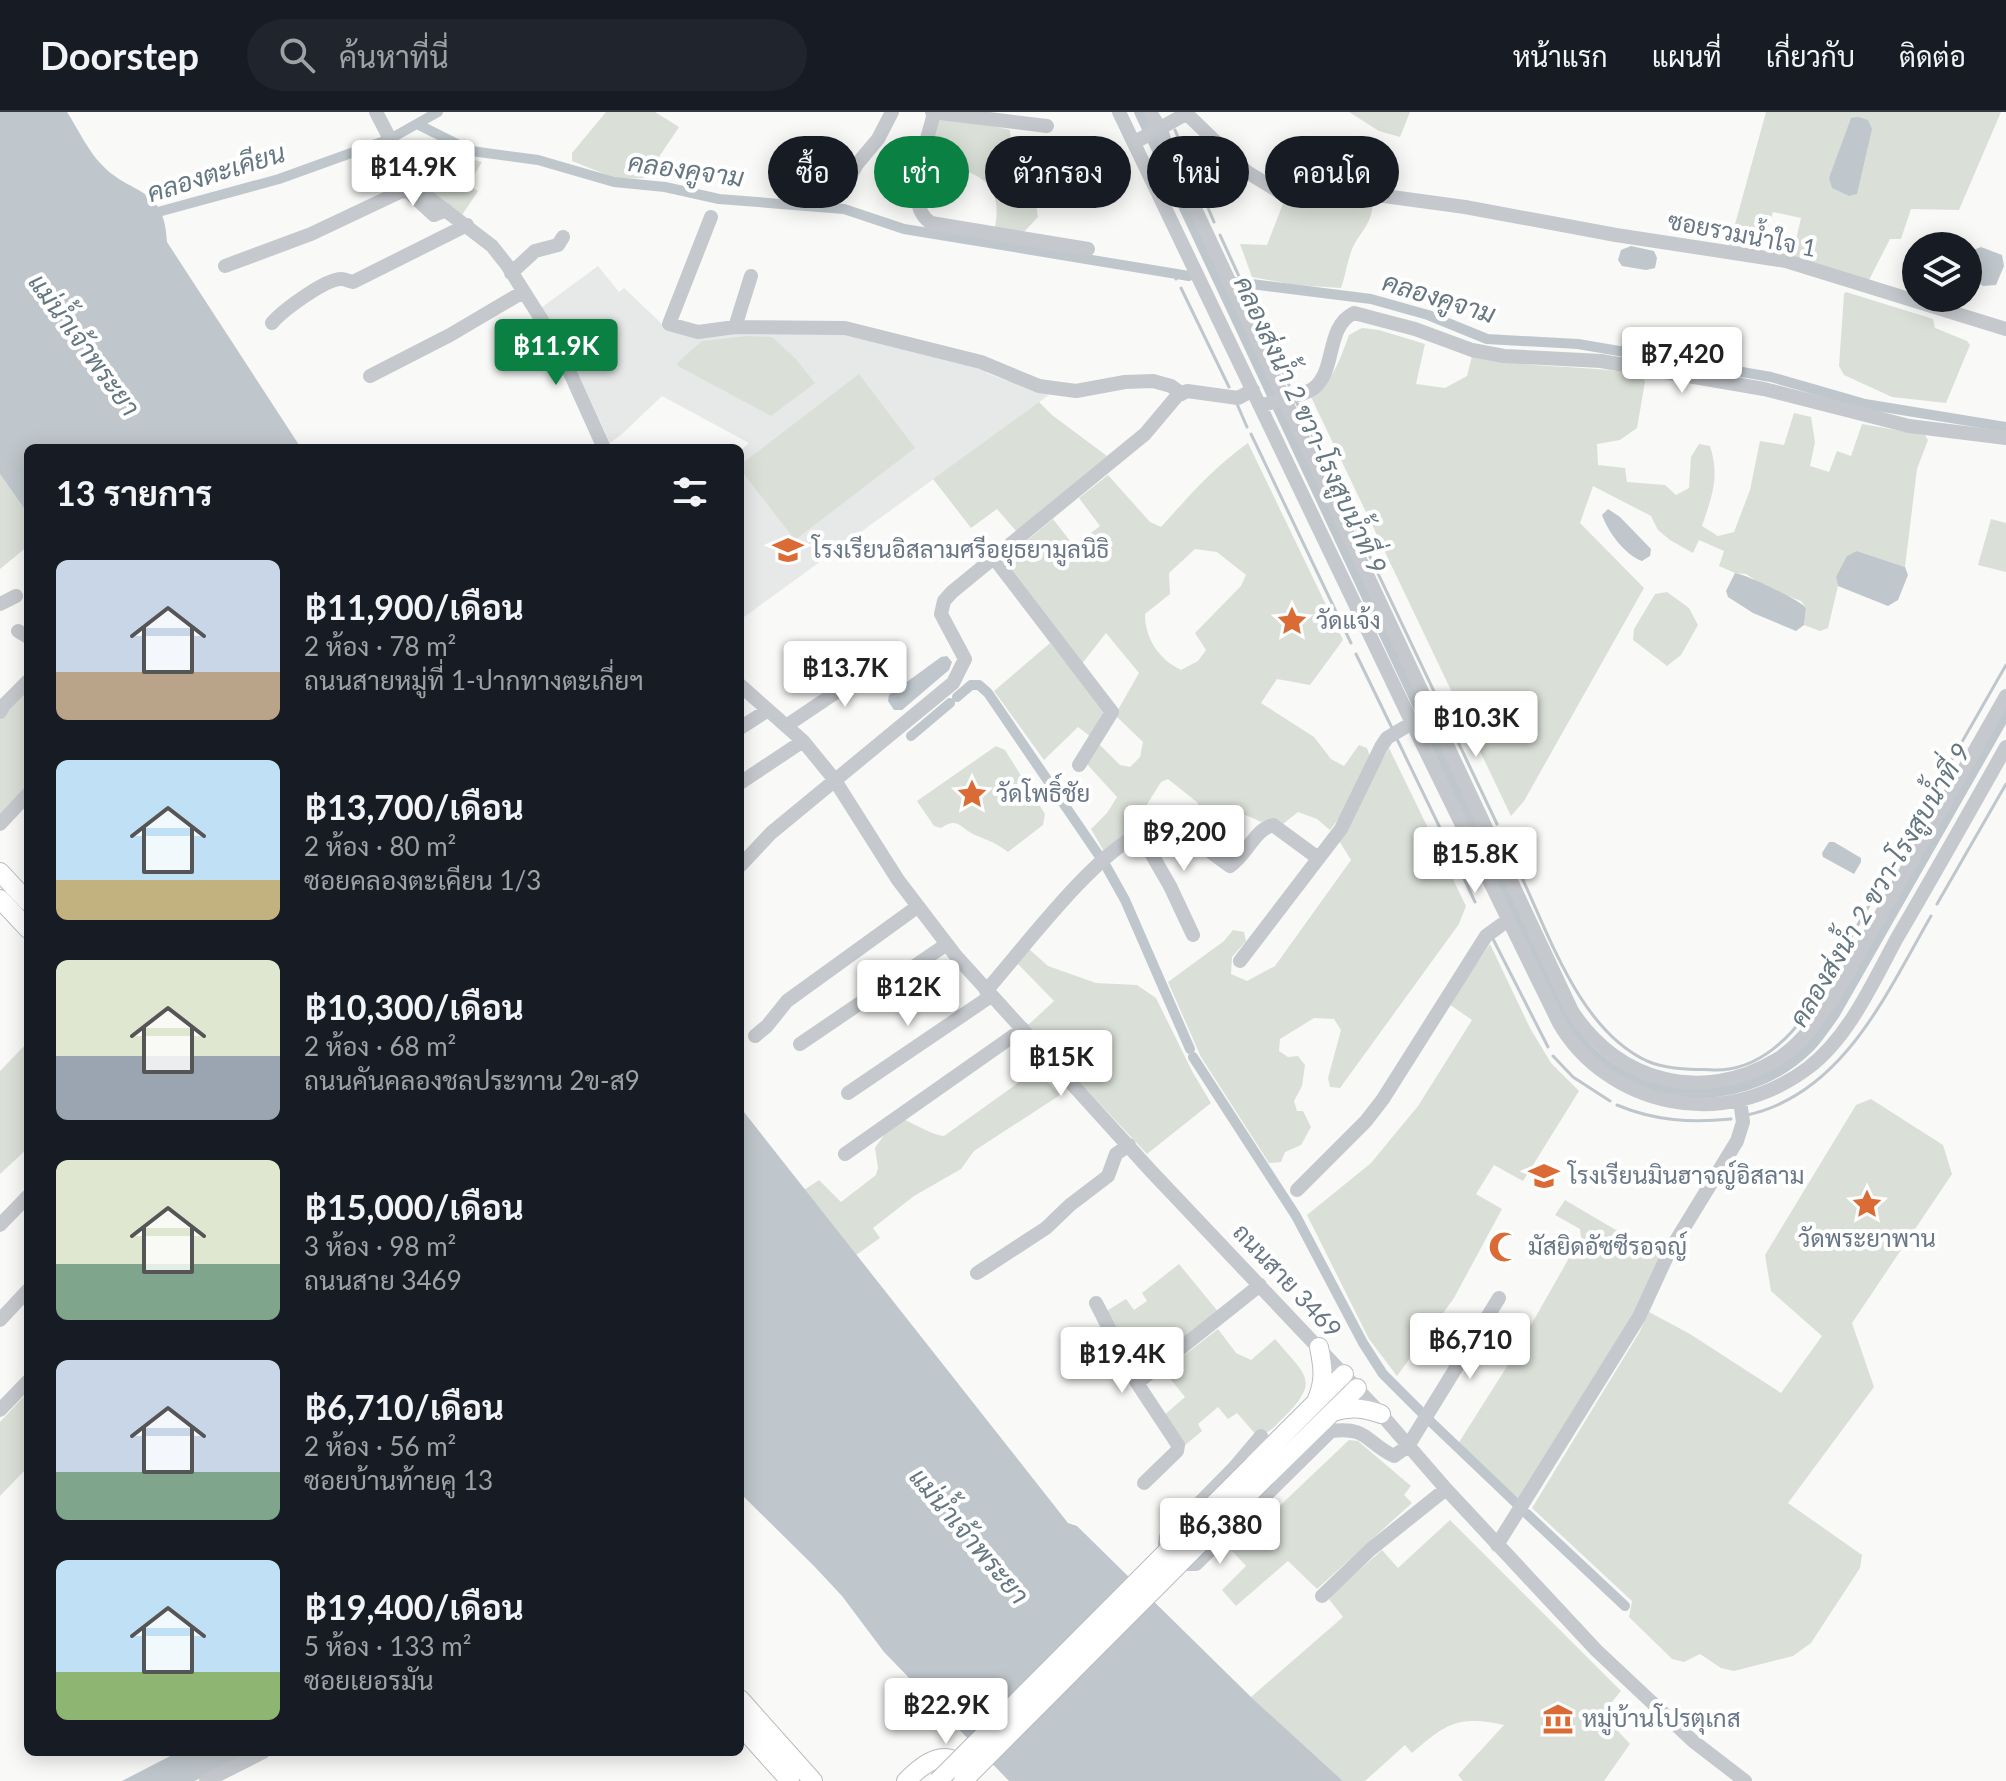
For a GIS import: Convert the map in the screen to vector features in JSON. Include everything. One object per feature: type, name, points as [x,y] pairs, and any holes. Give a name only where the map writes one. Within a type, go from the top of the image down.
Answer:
[{"type":"main road","points":[[0,872],[24,898]]},
{"type":"main road","points":[[0,899],[24,925]]},
{"type":"main road","points":[[1319,1347],[1324,1369],[1323,1407]]},
{"type":"main road","points":[[919,1781],[930,1770],[944,1767],[958,1773],[963,1781],[1350,1381]]},
{"type":"main road","points":[[1323,1407],[1363,1408],[1381,1414]]},
{"type":"main road","points":[[938,1781],[1260,1471]]},
{"type":"main road","points":[[744,1703],[813,1781]]},
{"type":"main road","points":[[744,1729],[790,1781]]},
{"type":"main road","points":[[906,1781],[925,1763],[945,1758],[964,1767],[972,1781]]},
{"type":"street","points":[[376,112],[403,164],[428,197],[492,246],[511,273],[557,344],[600,444]]},
{"type":"street","points":[[858,163],[878,139],[892,112]]},
{"type":"street","points":[[1047,126],[934,112],[931,133],[918,167],[919,209],[931,223],[1088,249]]},
{"type":"street","points":[[1119,112],[1139,141],[1253,390],[1273,401],[1483,839],[1572,1011],[1583,1028],[1618,1059],[1640,1073],[1665,1081],[1717,1080],[1751,1073],[1778,1059],[1809,1032],[1834,997],[2006,696]]},
{"type":"street","points":[[1150,112],[1412,723],[1483,839],[1508,920],[1569,1040],[1602,1071],[1651,1097],[1699,1104],[1740,1101],[1785,1083],[1809,1067],[1826,1051],[1857,1008],[2006,747]]},
{"type":"street","name":"ซอยรวมน้ำใจ 1","points":[[1139,141],[1182,116],[1195,119],[1247,172],[1283,194],[1298,196],[1335,192],[1377,195],[1786,261],[2006,329]]},
{"type":"street","points":[[225,266],[311,234],[402,191],[409,192],[434,215],[446,210]]},
{"type":"street","points":[[711,217],[669,324],[698,332],[735,327],[845,328],[981,362],[1039,386],[1076,391],[1125,382],[1153,381],[1171,386],[1182,394]]},
{"type":"street","points":[[272,323],[281,312],[328,284],[340,279],[353,282],[467,225]]},
{"type":"street","points":[[511,273],[535,251],[558,245],[563,237]]},
{"type":"street","points":[[735,327],[751,276]]},
{"type":"street","points":[[370,376],[450,335],[523,292]]},
{"type":"street","points":[[1273,401],[1305,393],[1316,386],[1339,326],[1345,317],[1354,313],[1472,350],[1504,356],[1601,361],[1770,390],[1909,426],[2006,438]]},
{"type":"street","points":[[744,862],[771,833],[935,700],[959,675],[965,659],[940,608],[952,592],[1145,434],[1182,394],[1187,391],[1238,398],[1253,390]]},
{"type":"street","points":[[994,558],[1112,712],[1079,765]]},
{"type":"street","points":[[0,604],[16,596]]},
{"type":"street","points":[[786,726],[884,660]]},
{"type":"street","points":[[0,712],[24,685]]},
{"type":"street","name":"ถนนสาย 3469","points":[[744,689],[803,741],[834,779],[917,907],[988,993],[1150,1170],[1319,1347],[1497,1545],[1622,1677],[1693,1741],[1745,1781]]},
{"type":"street","points":[[744,725],[768,710]]},
{"type":"street","points":[[1240,961],[1341,829],[1387,738],[1412,723]]},
{"type":"street","points":[[744,780],[803,741]]},
{"type":"street","points":[[0,824],[24,798]]},
{"type":"street","points":[[848,1093],[988,993],[1083,881],[1126,840],[1140,834],[1153,812],[1230,866],[1238,861],[1266,826],[1273,825],[1318,858]]},
{"type":"street","points":[[1140,834],[1170,886],[1193,935]]},
{"type":"street","points":[[1912,862],[1931,874]]},
{"type":"street","points":[[755,1036],[787,1001],[917,907]]},
{"type":"street","points":[[1297,1190],[1348,1140],[1383,1099],[1486,936],[1508,920]]},
{"type":"street","points":[[800,1044],[947,944]]},
{"type":"street","points":[[845,1154],[1023,1029]]},
{"type":"street","points":[[1497,1545],[1639,1317],[1669,1252],[1737,1141],[1743,1122],[1740,1101]]},
{"type":"street","points":[[977,1273],[1046,1228],[1108,1176],[1116,1154],[1129,1145]]},
{"type":"street","points":[[0,1225],[24,1200]]},
{"type":"street","points":[[1137,1383],[1260,1285]]},
{"type":"street","points":[[0,1320],[24,1294]]},
{"type":"street","points":[[1261,1436],[1166,1537],[1165,1544],[1186,1564],[1196,1564],[1331,1431],[1361,1432],[1394,1456],[1408,1446],[1499,1298]]},
{"type":"street","points":[[1096,1303],[1137,1383],[1178,1445],[1177,1451],[1144,1483]]},
{"type":"street","points":[[0,1410],[24,1385]]},
{"type":"street","points":[[1322,1596],[1371,1549],[1446,1489]]},
{"type":"street","points":[[206,1781],[255,1756]]},
{"type":"shaded area","points":[[606,112],[655,112],[679,127],[645,178],[617,179],[572,161],[572,153]]},
{"type":"shaded area","points":[[1349,112],[1410,112],[1400,137],[1379,131]]},
{"type":"shaded area","points":[[1766,112],[2001,112],[1959,210],[1911,209],[1901,239],[1890,239],[1868,282],[1791,262],[1801,218],[1773,212],[1760,254],[1729,246]]},
{"type":"shaded area","points":[[938,119],[981,123],[1010,130],[1010,136],[985,136],[985,182],[969,173],[969,136],[933,136]]},
{"type":"shaded area","points":[[433,144],[482,162],[468,185],[478,191],[462,215],[432,193],[418,177],[439,163],[429,147]]},
{"type":"shaded area","points":[[996,208],[1037,208],[1038,217],[1021,235],[995,228]]},
{"type":"shaded area","points":[[1281,208],[1372,208],[1368,223],[1353,248],[1341,288],[1295,285],[1252,277],[1240,244],[1267,245]]},
{"type":"shaded area","points":[[598,266],[619,292],[624,288],[664,326],[844,333],[981,365],[987,373],[1007,381],[1012,379],[1049,395],[744,617],[744,447],[749,443],[662,396],[610,443],[566,347],[541,308]]},
{"type":"shaded area","points":[[1846,292],[1902,309],[1902,312],[1933,319],[1935,328],[1967,341],[1970,345],[1946,403],[1892,397],[1844,375],[1839,366]]},
{"type":"shaded area","points":[[1362,328],[1425,344],[1416,384],[1445,388],[1467,376],[1472,356],[1514,363],[1640,374],[1645,382],[1637,428],[1620,440],[1597,444],[1598,465],[1625,468],[1627,482],[1665,485],[1676,495],[1689,488],[1691,457],[1699,444],[1710,446],[1714,477],[1712,496],[1702,526],[1718,536],[1734,532],[1750,490],[1760,441],[1784,445],[1794,413],[1811,417],[1815,442],[1810,466],[1829,472],[1837,451],[1851,456],[1862,424],[1925,435],[1928,440],[1917,469],[1905,567],[1857,551],[1836,577],[1838,586],[1828,628],[1820,631],[1804,625],[1806,608],[1801,601],[1767,588],[1746,574],[1719,566],[1724,551],[1699,540],[1693,553],[1658,530],[1651,516],[1593,486],[1580,523],[1644,588],[1524,801],[1511,816],[1311,397],[1330,377],[1349,335]]},
{"type":"shaded area","points":[[747,336],[772,337],[795,358],[815,383],[771,416],[677,363],[702,341]]},
{"type":"shaded area","points":[[859,374],[915,448],[795,540],[744,474],[744,462]]},
{"type":"shaded area","points":[[1039,402],[1107,456],[1016,531],[997,509],[971,528],[933,479]]},
{"type":"shaded area","points":[[1248,443],[1343,640],[1310,685],[1277,679],[1261,703],[1314,737],[1331,759],[1344,766],[1359,745],[1367,748],[1370,757],[1340,817],[1330,830],[1317,819],[1298,812],[1283,824],[1273,818],[1261,822],[1235,813],[1224,818],[1203,837],[1196,835],[1188,829],[1189,821],[1199,810],[1198,803],[1168,779],[1161,782],[1131,830],[1105,853],[1091,829],[1117,797],[1085,762],[1098,743],[1120,765],[1130,767],[1140,757],[1143,742],[1115,715],[1139,673],[1106,633],[1081,665],[1003,564],[1004,559],[1053,519],[1074,546],[1100,526],[1079,498],[1108,475],[1150,522],[1161,527],[1202,482]],"holes":[[[1195,549],[1217,552],[1246,575],[1241,586],[1195,633],[1206,650],[1198,661],[1181,670],[1166,660],[1155,647],[1145,614],[1170,594],[1169,573]]]},
{"type":"shaded area","points":[[0,474],[24,508],[24,549],[0,569]]},
{"type":"shaded area","points":[[1991,519],[2006,523],[2006,572],[1978,565]]},
{"type":"shaded area","points":[[1667,592],[1689,608],[1698,625],[1681,655],[1667,666],[1633,640],[1634,629],[1655,594]]},
{"type":"shaded area","points":[[1050,643],[1103,710],[1104,716],[1091,737],[1078,727],[1044,760],[994,691]]},
{"type":"shaded area","points":[[24,690],[24,792],[0,821],[0,720],[5,709]]},
{"type":"shaded area","points":[[996,746],[1005,750],[1045,814],[1043,825],[1008,852],[958,824],[951,823],[941,828],[934,826],[917,801]]},
{"type":"shaded area","points":[[1389,748],[1466,906],[1459,924],[1340,1088],[1330,1087],[1328,1078],[1341,1030],[1334,1019],[1314,1018],[1280,1039],[1279,1051],[1288,1057],[1298,1056],[1305,1065],[1302,1086],[1294,1101],[1297,1111],[1303,1111],[1311,1127],[1301,1145],[1285,1152],[1281,1162],[1269,1163],[1201,1057],[1168,982],[1224,941],[1233,930],[1244,932],[1246,941],[1232,957],[1231,974],[1247,981],[1275,966],[1351,860],[1338,839]]},
{"type":"shaded area","points":[[1490,944],[1530,1028],[1551,1063],[1579,1091],[1523,1181],[1494,1165],[1476,1194],[1502,1209],[1454,1298],[1397,1376],[1369,1339],[1307,1215],[1371,1163],[1418,1106],[1472,1020],[1449,1004]]},
{"type":"shaded area","points":[[1029,949],[1048,966],[1096,983],[1137,985],[1156,998],[1211,1103],[1147,1154],[1027,1026],[1054,1001],[1016,962]]},
{"type":"shaded area","points":[[24,1046],[24,1152],[0,1174],[0,1071]]},
{"type":"shaded area","points":[[1036,1070],[1060,1095],[974,1151],[961,1169],[914,1196],[873,1228],[880,1238],[856,1255],[804,1190],[819,1180],[841,1202],[876,1175],[875,1148],[886,1132],[903,1119],[944,1136]]},
{"type":"shaded area","points":[[1871,1099],[1943,1145],[1952,1174],[1852,1323],[1874,1387],[1788,1503],[1862,1555],[1860,1568],[1811,1643],[1793,1656],[1734,1671],[1721,1668],[1700,1654],[1684,1662],[1672,1659],[1629,1617],[1632,1601],[1532,1508],[1649,1312],[1690,1334],[1781,1393],[1822,1336],[1771,1291],[1765,1255],[1856,1105]]},
{"type":"shaded area","points":[[1565,1200],[1660,1256],[1660,1260],[1627,1326],[1521,1501],[1458,1444],[1511,1360],[1581,1237],[1580,1229],[1555,1215]]},
{"type":"shaded area","points":[[1179,1264],[1220,1314],[1140,1374],[1133,1371],[1105,1312],[1126,1299],[1134,1310],[1147,1301],[1142,1293]]},
{"type":"shaded area","points":[[1218,1329],[1236,1353],[1251,1360],[1275,1339],[1301,1370],[1306,1386],[1295,1405],[1265,1433],[1257,1436],[1237,1413],[1228,1419],[1218,1407],[1198,1424],[1202,1431],[1183,1447],[1162,1417],[1185,1397],[1164,1371]]},
{"type":"shaded area","points":[[24,1396],[24,1471],[0,1496],[0,1422]]},
{"type":"shaded area","points":[[1349,1440],[1358,1441],[1411,1486],[1404,1495],[1412,1503],[1317,1589],[1288,1561],[1236,1606],[1222,1590],[1246,1566],[1232,1551]]},
{"type":"shaded area","points":[[1450,1520],[1621,1691],[1602,1714],[1630,1744],[1604,1781],[1463,1781],[1458,1775],[1504,1725],[1475,1721],[1453,1724],[1412,1753],[1405,1745],[1365,1781],[1343,1781],[1251,1697],[1343,1617],[1328,1598],[1382,1550],[1398,1568]]},
{"type":"water","name":"แม่น้ำเจ้าพระยา","points":[[0,112],[67,112],[102,165],[145,194],[160,210],[167,242],[298,444],[24,444],[24,508],[0,474]]},
{"type":"water","points":[[1851,118],[1868,120],[1872,129],[1857,194],[1849,196],[1832,188],[1829,178]]},
{"type":"water","points":[[1631,246],[1654,251],[1657,258],[1655,268],[1646,270],[1622,266],[1618,260],[1621,250]]},
{"type":"water","points":[[1982,247],[2002,255],[2004,266],[1996,285],[1983,286]]},
{"type":"water","points":[[1608,509],[1651,549],[1650,556],[1642,561],[1629,554],[1618,542],[1602,515]]},
{"type":"water","points":[[1857,551],[1905,567],[1908,575],[1898,600],[1888,606],[1838,586],[1836,577],[1847,556]]},
{"type":"water","points":[[1735,573],[1802,604],[1806,608],[1804,625],[1796,631],[1753,613],[1728,597],[1726,591]]},
{"type":"water","points":[[947,656],[952,662],[949,670],[902,710],[894,710],[888,701],[889,695],[941,657]]},
{"type":"water","points":[[1829,842],[1861,858],[1854,874],[1823,857],[1822,853]]},
{"type":"water","name":"แม่น้ำเจ้าพระยา","points":[[744,1112],[1068,1523],[1077,1526],[1251,1697],[1343,1781],[1009,1781],[884,1652],[842,1596],[744,1497]]},
{"type":"water","points":[[170,1756],[242,1756],[195,1781],[122,1781]]},
{"type":"waterway","name":"คลองตะเคียน","points":[[147,215],[279,179],[390,139],[438,112]]},
{"type":"waterway","name":"คลองส่งน้ำ 2 ขวา-โรงสูบน้ำที่ 9","points":[[1139,112],[1566,1022],[1594,1055],[1619,1073],[1646,1085],[1674,1092],[1732,1090],[1760,1081],[1786,1067],[1809,1048],[1835,1014],[2006,714]]},
{"type":"waterway","name":"คลองคูจาม","points":[[419,125],[471,151],[538,160],[614,182],[665,187],[719,199],[844,209],[904,229],[1189,276]]},
{"type":"waterway","points":[[1175,130],[1214,222]]},
{"type":"waterway","points":[[1220,235],[1289,385]]},
{"type":"waterway","name":"คลองคูจาม","points":[[1174,274],[1176,279]]},
{"type":"waterway","name":"คลองคูจาม","points":[[1235,282],[1371,299],[1428,315],[1487,339],[1578,344],[1771,377],[1865,404],[2006,427]]},
{"type":"waterway","points":[[1181,288],[1229,387]]},
{"type":"waterway","points":[[1296,401],[1497,824]]},
{"type":"waterway","points":[[1237,404],[1247,427]]},
{"type":"waterway","points":[[1251,434],[1351,643]]},
{"type":"waterway","points":[[1356,654],[1392,728]]},
{"type":"waterway","points":[[1899,852],[2006,665]]},
{"type":"waterway","points":[[957,697],[971,685],[979,685],[988,693],[1100,857]]},
{"type":"waterway","points":[[911,736],[950,703]]},
{"type":"waterway","points":[[1396,737],[1441,830]]},
{"type":"waterway","points":[[1937,904],[2006,784]]},
{"type":"waterway","points":[[1502,836],[1511,855]]},
{"type":"waterway","points":[[1446,840],[1475,902]]},
{"type":"waterway","points":[[1106,866],[1125,900],[1190,1049]]},
{"type":"waterway","points":[[1517,867],[1554,948],[1584,1002],[1602,1026],[1623,1046],[1647,1061],[1672,1068],[1714,1070],[1745,1065],[1785,1039],[1814,1001]]},
{"type":"waterway","points":[[1820,991],[1891,867]]},
{"type":"waterway","points":[[1747,1115],[1781,1104],[1810,1086],[1836,1063],[1878,1008],[1931,916]]},
{"type":"waterway","points":[[1493,939],[1548,1047]]},
{"type":"waterway","points":[[1553,1056],[1573,1077],[1610,1101]]},
{"type":"waterway","points":[[1193,1057],[1296,1216],[1363,1343],[1383,1374],[1423,1414]]},
{"type":"waterway","points":[[1617,1105],[1673,1120],[1731,1119]]},
{"type":"waterway","points":[[1430,1421],[1517,1504]]},
{"type":"waterway","points":[[1527,1514],[1625,1606]]},
{"type":"place","name":"โรงเรียนอิสลามศรีอยุธยามูลนิธิ","points":[[788,550]]},
{"type":"place","name":"วัดแจ้ง","points":[[1292,621]]},
{"type":"place","name":"วัดโพธิ์ชัย","points":[[972,794]]},
{"type":"place","name":"โรงเรียนมินฮาจญ์อิสลาม","points":[[1544,1176]]},
{"type":"place","name":"วัดพระยาพาน","points":[[1867,1204]]},
{"type":"place","name":"มัสยิดอัซซีรอจญ์","points":[[1504,1247]]},
{"type":"place","name":"หมู่บ้านโปรตุเกส","points":[[1558,1719]]}]
